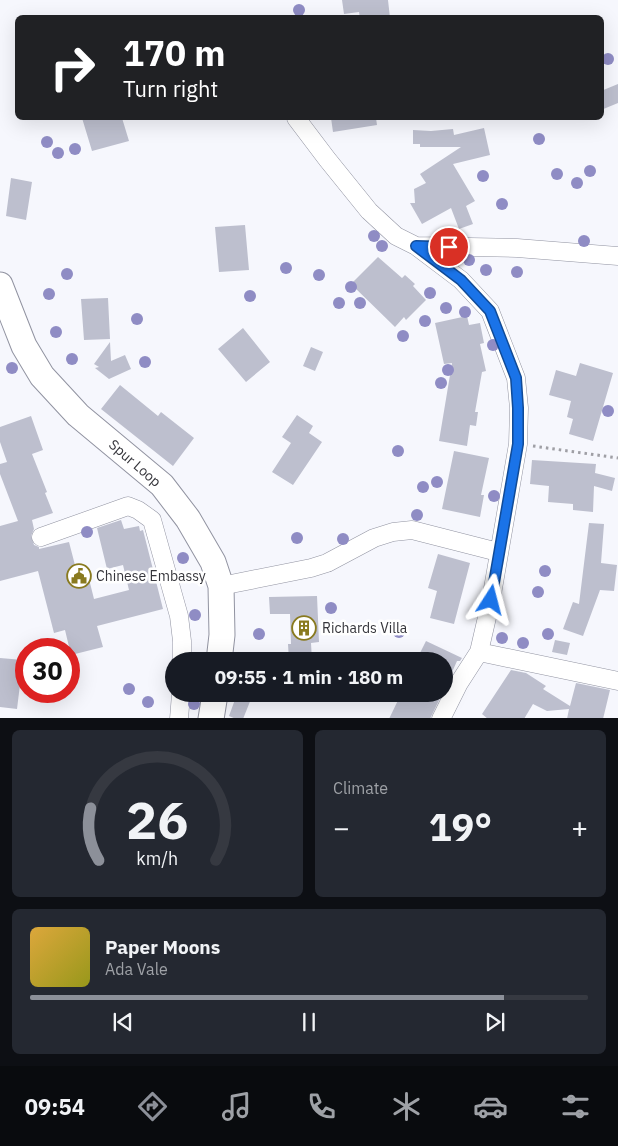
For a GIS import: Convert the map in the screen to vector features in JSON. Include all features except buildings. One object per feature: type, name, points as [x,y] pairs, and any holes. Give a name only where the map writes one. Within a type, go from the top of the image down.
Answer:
[{"type":"street","points":[[298,120],[369,211],[396,236],[416,246],[461,280],[490,311],[516,378],[518,444],[486,628],[479,652],[459,683],[442,718]]},
{"type":"street","points":[[416,246],[517,248],[618,256]]},
{"type":"street","name":"Spur Loop","points":[[0,285],[24,346],[42,376],[78,415],[162,485],[188,519],[213,562],[221,586],[222,635],[220,652]]},
{"type":"street","points":[[41,537],[128,506],[138,510],[152,520],[178,616],[182,652]]},
{"type":"street","points":[[221,586],[327,563],[374,538],[393,532],[412,530],[498,552]]},
{"type":"street","points":[[479,652],[618,681]]},
{"type":"street","points":[[179,718],[180,702]]},
{"type":"street","points":[[211,718],[214,702]]},
{"type":"path","points":[[518,444],[618,458]]},
{"type":"place","name":"Chinese Embassy","points":[[79,576]]},
{"type":"place","name":"Richards Villa","points":[[304,628]]},
{"type":"route","points":[[449,247],[416,246],[461,280],[490,311],[516,378],[518,444],[491,600]]}]
